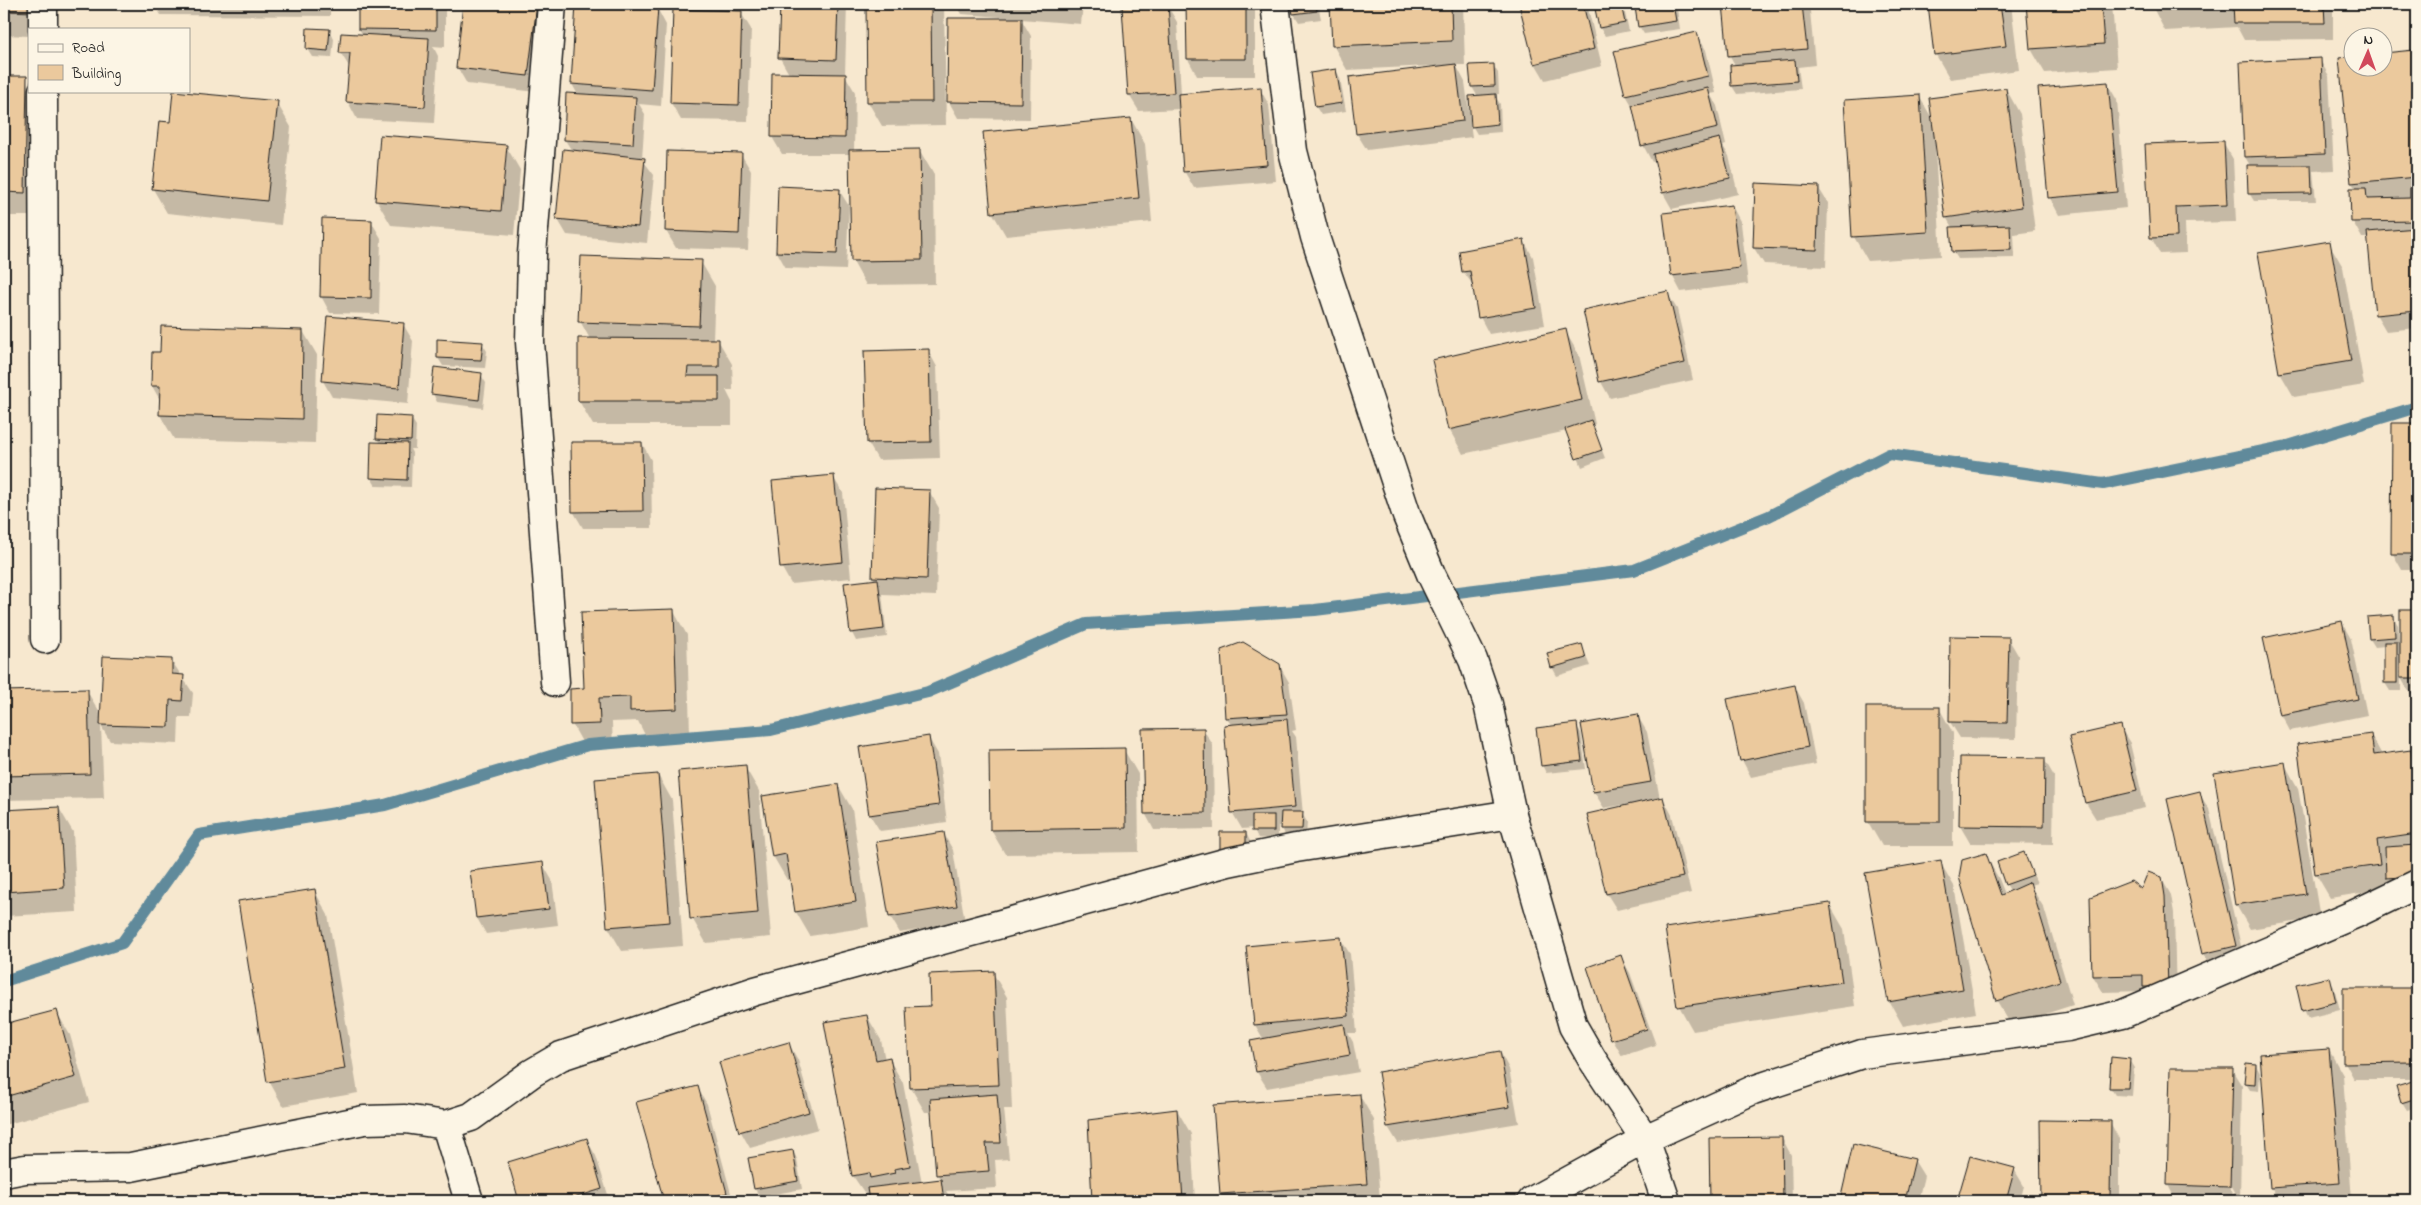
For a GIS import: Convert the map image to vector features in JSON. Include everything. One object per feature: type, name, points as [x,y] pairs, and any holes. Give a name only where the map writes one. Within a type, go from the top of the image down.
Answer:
[{"type":"street","points":[[43,4],[43,28]]},
{"type":"street","points":[[552,4],[532,254],[530,342],[555,682]]},
{"type":"street","points":[[1275,4],[1293,151],[1315,237],[1407,516],[1431,574],[1476,669],[1488,704],[1512,814],[1573,1026],[1592,1059],[1645,1139],[1666,1201]]},
{"type":"street","points":[[43,92],[45,639]]},
{"type":"street","points":[[4,1173],[25,1169],[131,1167],[364,1120],[404,1119],[446,1125],[471,1116],[532,1073],[561,1056],[755,991],[1228,862],[1296,848],[1512,814]]},
{"type":"street","points":[[1532,1201],[1645,1139],[1753,1090],[1862,1054],[2068,1027],[2123,1014],[2355,914],[2417,884]]},
{"type":"street","points":[[446,1125],[469,1201]]},
{"type":"building","points":[[4,4],[37,4],[37,12],[4,11]]},
{"type":"building","points":[[358,4],[436,4],[436,30],[358,29]]},
{"type":"building","points":[[463,4],[537,4],[528,76],[456,68]]},
{"type":"building","points":[[576,4],[658,7],[652,90],[571,84]]},
{"type":"building","points":[[780,4],[838,4],[836,60],[778,58]]},
{"type":"building","points":[[866,4],[931,4],[932,102],[867,102]]},
{"type":"building","points":[[1022,4],[1072,4],[1072,8]]},
{"type":"building","points":[[1168,4],[1174,93],[1128,95],[1122,7]]},
{"type":"building","points":[[1186,4],[1246,4],[1246,59],[1187,59]]},
{"type":"building","points":[[1291,4],[1316,4],[1317,11],[1293,14]]},
{"type":"building","points":[[1330,4],[1451,4],[1452,41],[1332,46]]},
{"type":"building","points":[[1519,4],[1583,4],[1594,49],[1534,64]]},
{"type":"building","points":[[1594,4],[1621,4],[1625,23],[1599,28]]},
{"type":"building","points":[[1651,4],[1673,4],[1676,21],[1638,27],[1635,7]]},
{"type":"building","points":[[1723,4],[1802,4],[1807,49],[1728,56]]},
{"type":"building","points":[[1928,4],[2000,4],[2006,46],[1934,55]]},
{"type":"building","points":[[2026,4],[2101,4],[2104,44],[2030,49]]},
{"type":"building","points":[[2150,4],[2218,4],[2150,7]]},
{"type":"building","points":[[2233,4],[2324,4],[2325,23],[2234,23]]},
{"type":"building","points":[[2416,4],[2417,21],[2415,21]]},
{"type":"building","points":[[673,9],[742,11],[739,105],[670,103]]},
{"type":"building","points":[[948,18],[1022,18],[1021,103],[947,102]]},
{"type":"building","points":[[307,28],[330,29],[328,51],[306,49]]},
{"type":"building","points":[[1697,32],[1708,76],[1625,95],[1614,51]]},
{"type":"building","points":[[341,33],[429,38],[425,107],[346,102],[350,53],[339,53]]},
{"type":"building","points":[[2414,50],[2417,80],[2417,177],[2351,183],[2339,58],[2344,57],[2344,78],[2394,78],[2394,52]]},
{"type":"building","points":[[2321,58],[2325,154],[2244,157],[2240,62]]},
{"type":"building","points":[[1795,60],[1797,81],[1731,86],[1730,65]]},
{"type":"building","points":[[1456,64],[1463,121],[1356,134],[1349,77]]},
{"type":"building","points":[[1494,64],[1495,86],[1471,87],[1469,65]]},
{"type":"building","points":[[1336,69],[1342,103],[1315,107],[1310,73]]},
{"type":"building","points":[[772,73],[846,74],[845,138],[771,137]]},
{"type":"building","points":[[4,76],[27,76],[25,193],[4,192]]},
{"type":"building","points":[[2108,82],[2118,192],[2048,198],[2038,88]]},
{"type":"building","points":[[1261,87],[1267,165],[1183,172],[1178,94]]},
{"type":"building","points":[[1708,88],[1718,128],[1641,146],[1632,105]]},
{"type":"building","points":[[2006,88],[2022,207],[1945,218],[1929,98]]},
{"type":"building","points":[[173,92],[278,101],[267,201],[152,189],[159,121],[170,122]]},
{"type":"building","points":[[566,93],[636,97],[633,144],[564,140]]},
{"type":"building","points":[[1496,94],[1498,124],[1471,127],[1469,96]]},
{"type":"building","points":[[1920,95],[1928,232],[1852,237],[1844,100]]},
{"type":"building","points":[[1131,118],[1139,198],[991,213],[983,132]]},
{"type":"building","points":[[380,135],[507,145],[501,211],[375,201]]},
{"type":"building","points":[[1720,138],[1730,178],[1662,193],[1653,154]]},
{"type":"building","points":[[2224,141],[2227,205],[2176,207],[2177,237],[2150,238],[2145,144]]},
{"type":"building","points":[[563,149],[645,158],[638,227],[556,219]]},
{"type":"building","points":[[920,149],[922,260],[851,261],[849,150]]},
{"type":"building","points":[[667,151],[742,153],[739,234],[665,231]]},
{"type":"building","points":[[2247,165],[2311,165],[2312,193],[2248,194]]},
{"type":"building","points":[[1755,183],[1819,186],[1817,250],[1753,248]]},
{"type":"building","points":[[778,186],[840,189],[837,254],[776,252]]},
{"type":"building","points":[[2410,187],[2417,187],[2417,221],[2351,222],[2350,188],[2366,188],[2367,199],[2410,198]]},
{"type":"building","points":[[1732,205],[1740,268],[1671,276],[1663,213]]},
{"type":"building","points":[[322,218],[372,220],[371,298],[320,297]]},
{"type":"building","points":[[2010,225],[2011,250],[1952,252],[1950,227]]},
{"type":"building","points":[[2417,228],[2417,311],[2375,315],[2367,232]]},
{"type":"building","points":[[1524,239],[1536,308],[1478,318],[1470,271],[1462,272],[1459,251]]},
{"type":"building","points":[[2330,241],[2351,361],[2279,373],[2258,253]]},
{"type":"building","points":[[581,256],[702,260],[699,326],[578,322]]},
{"type":"building","points":[[1668,291],[1685,363],[1599,382],[1583,310]]},
{"type":"building","points":[[327,316],[404,323],[399,388],[322,381]]},
{"type":"building","points":[[161,326],[303,330],[302,419],[159,415],[160,386],[151,386],[152,352],[160,352]]},
{"type":"building","points":[[1566,329],[1582,400],[1448,430],[1432,360]]},
{"type":"building","points":[[578,338],[719,339],[719,367],[688,367],[687,376],[719,376],[719,401],[578,401]]},
{"type":"building","points":[[437,339],[483,342],[481,360],[437,358]]},
{"type":"building","points":[[929,349],[931,442],[867,443],[864,351]]},
{"type":"building","points":[[434,367],[482,373],[479,400],[431,394]]},
{"type":"building","points":[[377,415],[412,417],[411,441],[376,439]]},
{"type":"building","points":[[1591,420],[1602,450],[1576,459],[1565,429]]},
{"type":"building","points":[[2392,423],[2417,423],[2417,554],[2391,554]]},
{"type":"building","points":[[371,442],[408,443],[407,480],[370,478]]},
{"type":"building","points":[[571,442],[642,442],[643,511],[572,512]]},
{"type":"building","points":[[834,475],[843,562],[780,568],[772,481]]},
{"type":"building","points":[[875,488],[930,490],[927,579],[872,577]]},
{"type":"building","points":[[878,579],[884,629],[850,633],[844,583]]},
{"type":"building","points":[[674,609],[677,709],[630,711],[630,697],[599,698],[600,724],[570,725],[570,689],[584,688],[581,612]]},
{"type":"building","points":[[2400,610],[2417,610],[2417,678],[2400,678]]},
{"type":"building","points":[[2394,615],[2395,637],[2369,639],[2367,617]]},
{"type":"building","points":[[2342,621],[2358,699],[2280,715],[2263,638]]},
{"type":"building","points":[[1950,636],[2009,637],[2007,723],[1949,722]]},
{"type":"building","points":[[1243,642],[1280,664],[1287,714],[1225,718],[1221,650]]},
{"type":"building","points":[[2384,642],[2397,642],[2397,683],[2384,683]]},
{"type":"building","points":[[1582,644],[1586,658],[1551,668],[1547,653]]},
{"type":"building","points":[[103,656],[172,659],[172,674],[184,675],[182,701],[170,700],[169,727],[100,725]]},
{"type":"building","points":[[1795,685],[1808,747],[1740,761],[1727,699]]},
{"type":"building","points":[[88,689],[90,774],[4,776],[4,691]]},
{"type":"building","points":[[1866,707],[1940,707],[1940,822],[1866,822]]},
{"type":"building","points":[[1638,714],[1651,782],[1593,792],[1581,724]]},
{"type":"building","points":[[1287,719],[1295,807],[1231,813],[1224,725]]},
{"type":"building","points":[[1577,723],[1582,761],[1541,766],[1536,728]]},
{"type":"building","points":[[2121,725],[2137,791],[2085,803],[2069,737]]},
{"type":"building","points":[[1204,728],[1205,813],[1144,814],[1142,729]]},
{"type":"building","points":[[2371,734],[2374,755],[2411,750],[2417,793],[2417,834],[2377,840],[2380,865],[2315,874],[2297,744]]},
{"type":"building","points":[[929,736],[939,805],[869,815],[859,747]]},
{"type":"building","points":[[1125,748],[1126,828],[990,830],[989,750]]},
{"type":"building","points":[[1960,757],[2045,758],[2044,827],[1959,826]]},
{"type":"building","points":[[2285,762],[2306,894],[2235,905],[2214,773]]},
{"type":"building","points":[[746,765],[758,913],[690,919],[678,771]]},
{"type":"building","points":[[658,774],[670,922],[607,927],[595,779]]},
{"type":"building","points":[[838,784],[856,902],[795,912],[786,854],[772,857],[762,796]]},
{"type":"building","points":[[2200,791],[2236,946],[2202,954],[2167,799]]},
{"type":"building","points":[[1663,797],[1683,877],[1606,894],[1587,814]]},
{"type":"building","points":[[59,807],[64,888],[4,892],[4,810]]},
{"type":"building","points":[[1281,812],[1303,812],[1302,829],[1280,829]]},
{"type":"building","points":[[1252,815],[1274,815],[1274,831],[1252,831]]},
{"type":"building","points":[[944,832],[957,906],[889,917],[876,842]]},
{"type":"building","points":[[1220,832],[1246,832],[1246,855],[1220,854]]},
{"type":"building","points":[[2417,845],[2417,876],[2386,878],[2385,847]]},
{"type":"building","points":[[2024,852],[2033,875],[2005,885],[1997,862]]},
{"type":"building","points":[[1986,853],[2001,895],[2030,882],[2060,981],[1996,1001],[1959,877],[1962,860]]},
{"type":"building","points":[[1941,860],[1963,989],[1888,1002],[1865,873]]},
{"type":"building","points":[[543,862],[549,909],[476,918],[470,871]]},
{"type":"building","points":[[2148,872],[2162,877],[2165,896],[2168,987],[2143,987],[2143,975],[2092,976],[2090,897],[2131,881],[2141,889]]},
{"type":"building","points":[[315,889],[345,1069],[267,1082],[238,901]]},
{"type":"building","points":[[1830,903],[1842,982],[1677,1007],[1665,928]]},
{"type":"building","points":[[1341,937],[1349,1016],[1254,1025],[1246,946]]},
{"type":"building","points":[[1621,955],[1647,1029],[1611,1040],[1587,967]]},
{"type":"building","points":[[994,971],[999,1085],[910,1088],[906,1007],[930,1006],[929,974]]},
{"type":"building","points":[[2330,977],[2336,1002],[2302,1011],[2296,985]]},
{"type":"building","points":[[2343,988],[2413,988],[2413,1062],[2343,1063]]},
{"type":"building","points":[[57,1010],[76,1077],[4,1097],[4,1024]]},
{"type":"building","points":[[867,1015],[876,1060],[890,1057],[910,1166],[894,1169],[895,1173],[870,1178],[869,1173],[852,1176],[824,1022]]},
{"type":"building","points":[[1344,1024],[1350,1055],[1256,1072],[1250,1041]]},
{"type":"building","points":[[789,1042],[809,1112],[739,1132],[719,1062]]},
{"type":"building","points":[[2329,1049],[2340,1183],[2270,1188],[2260,1054]]},
{"type":"building","points":[[1500,1051],[1510,1107],[1387,1127],[1378,1072]]},
{"type":"building","points":[[2111,1057],[2130,1059],[2128,1088],[2109,1088]]},
{"type":"building","points":[[2246,1063],[2256,1064],[2255,1084],[2244,1083]]},
{"type":"building","points":[[2170,1068],[2233,1068],[2230,1187],[2167,1185]]},
{"type":"building","points":[[2416,1080],[2417,1098],[2401,1103],[2396,1086]]},
{"type":"building","points":[[698,1086],[727,1193],[697,1201],[664,1201],[636,1102]]},
{"type":"building","points":[[997,1094],[1001,1143],[986,1143],[989,1171],[936,1175],[930,1099]]},
{"type":"building","points":[[1360,1094],[1367,1184],[1220,1194],[1213,1105]]},
{"type":"building","points":[[1177,1109],[1183,1201],[1092,1201],[1088,1120]]},
{"type":"building","points":[[2040,1120],[2111,1121],[2110,1201],[2041,1201]]},
{"type":"building","points":[[1782,1137],[1783,1201],[1710,1201],[1709,1138]]},
{"type":"building","points":[[587,1138],[602,1189],[564,1201],[519,1201],[508,1162]]},
{"type":"building","points":[[1853,1144],[1915,1159],[1905,1201],[1840,1201]]},
{"type":"building","points":[[793,1150],[798,1181],[754,1189],[748,1158]]},
{"type":"building","points":[[1970,1156],[2015,1168],[2006,1201],[1957,1201]]},
{"type":"building","points":[[941,1179],[944,1201],[869,1201],[867,1188]]},
{"type":"building","points":[[648,1193],[650,1201],[623,1201]]},
{"type":"building","points":[[1637,1195],[1640,1201],[1620,1201]]},
{"type":"building","points":[[2238,1195],[2239,1201],[2175,1201],[2175,1199]]},
{"type":"waterway","points":[[4,981],[122,943],[199,835],[385,805],[588,745],[771,730],[928,692],[1086,624],[1315,610],[1634,570],[1769,516],[1889,454],[2103,484],[2288,446],[2417,407]]}]
